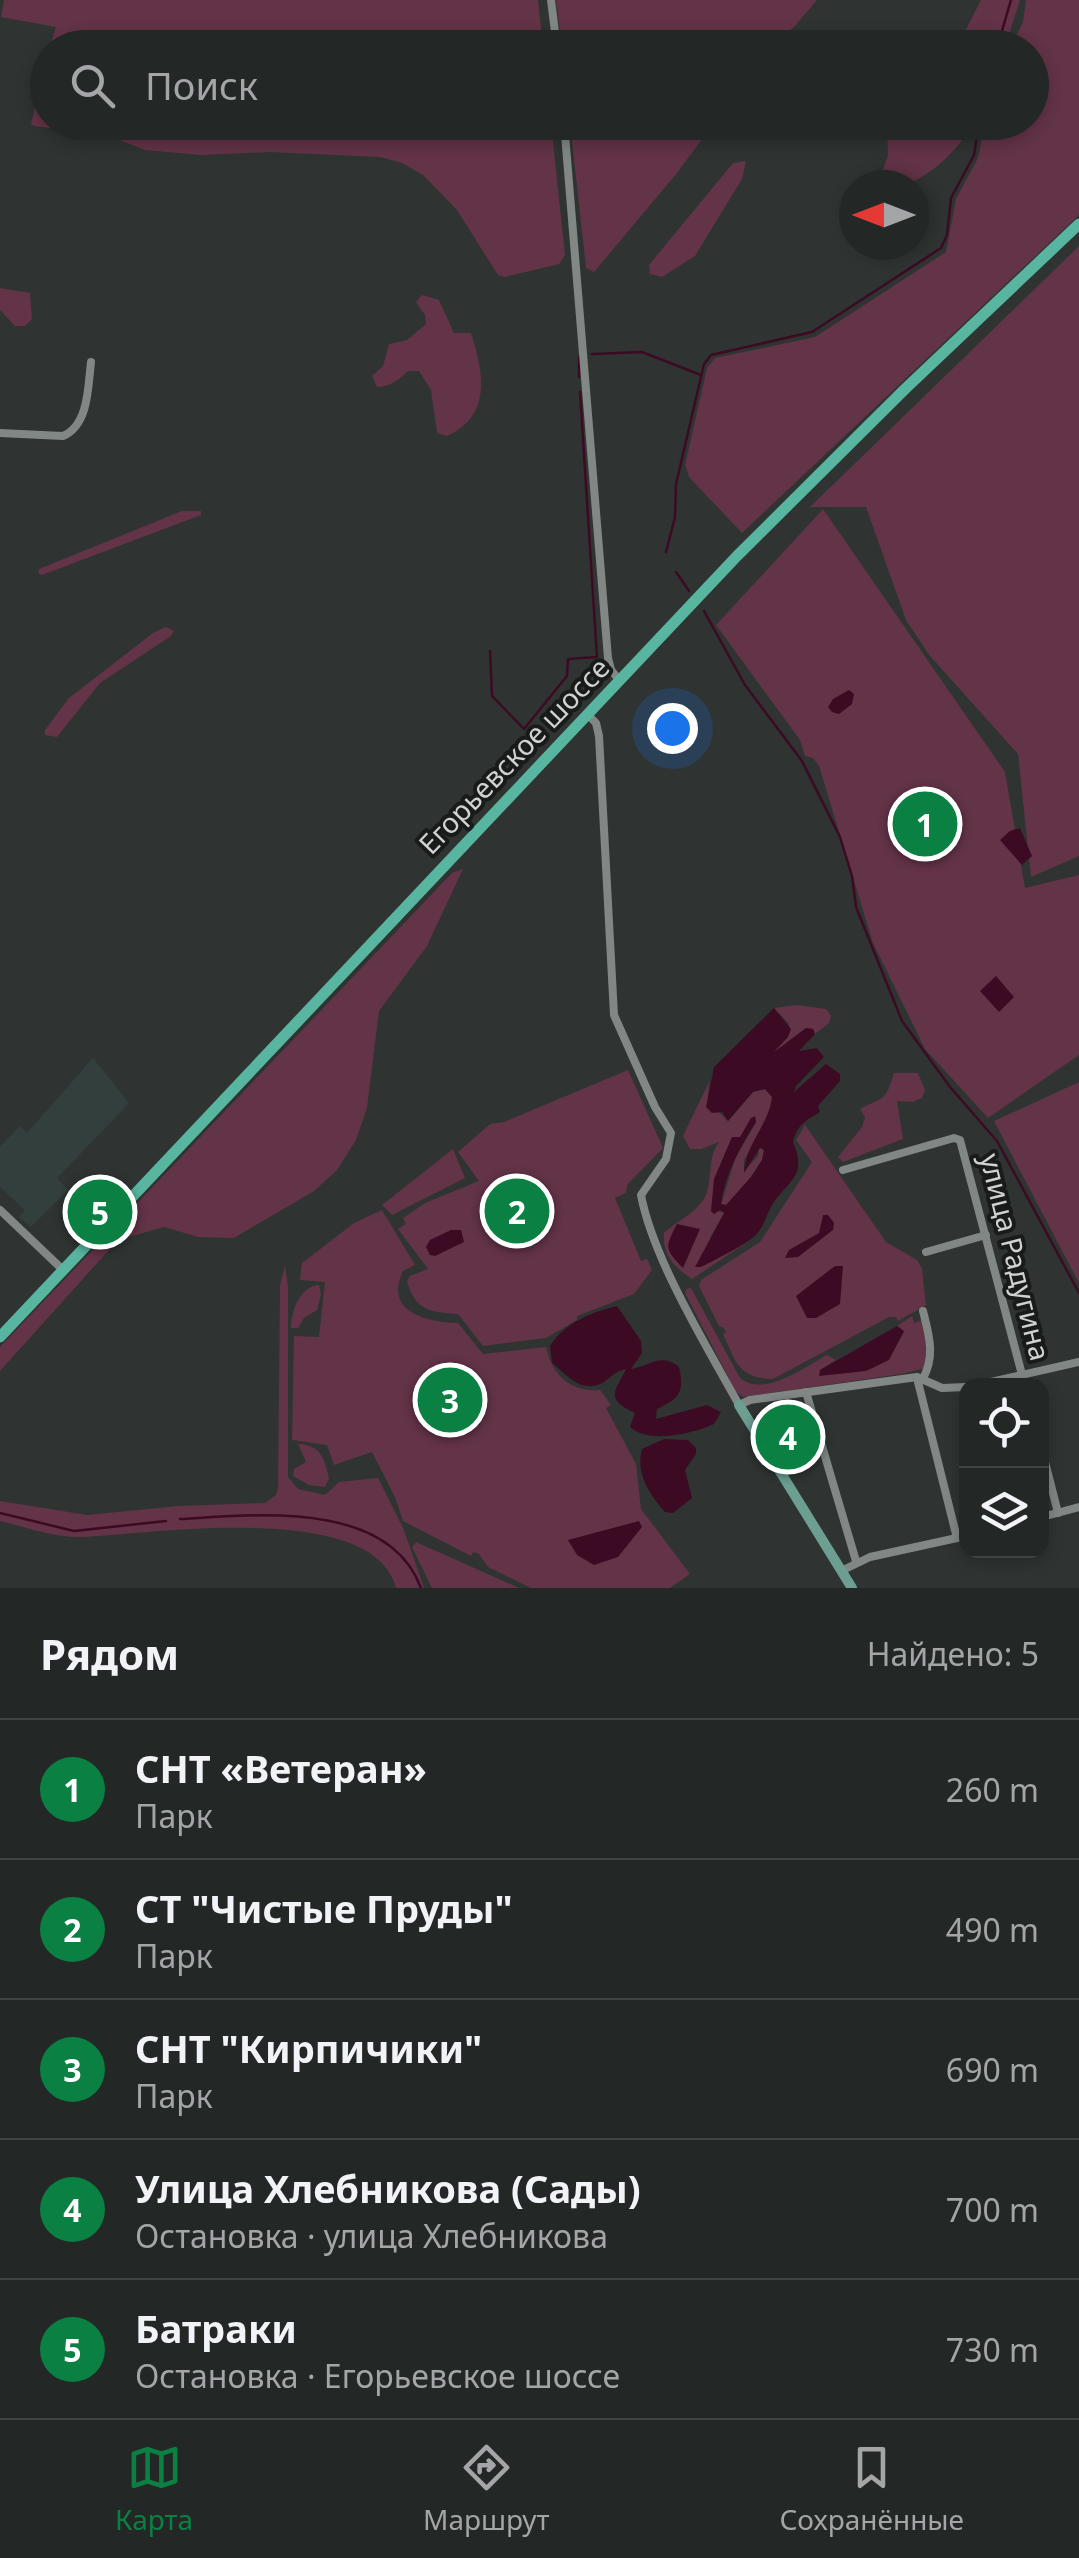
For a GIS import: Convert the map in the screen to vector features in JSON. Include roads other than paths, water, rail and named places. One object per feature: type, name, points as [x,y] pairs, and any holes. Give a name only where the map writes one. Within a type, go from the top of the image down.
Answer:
[{"type":"main road","name":"Егорьевское шоссе","points":[[0,1338],[843,450],[1079,224]]},
{"type":"street","points":[[551,0],[555,30]]},
{"type":"street","points":[[565,140],[608,658],[610,670],[620,681]]},
{"type":"street","points":[[0,433],[63,436],[72,432],[83,414],[92,362]]},
{"type":"street","points":[[588,715],[596,723],[599,736],[614,1015],[655,1107],[671,1133],[666,1159],[641,1196],[658,1250],[738,1405],[848,1587]]},
{"type":"street","name":"улица Радугина","points":[[843,1170],[954,1138],[960,1140],[1022,1378]]},
{"type":"street","points":[[0,1210],[63,1270]]},
{"type":"street","points":[[926,1252],[986,1235]]},
{"type":"street","points":[[920,1378],[928,1369],[931,1348],[923,1312]]},
{"type":"street","points":[[1029,1378],[1079,1362]]},
{"type":"street","points":[[738,1405],[750,1400],[920,1378],[942,1388],[959,1387]]},
{"type":"street","points":[[920,1378],[959,1526]]},
{"type":"street","points":[[806,1392],[856,1561]]},
{"type":"street","points":[[1047,1468],[1058,1512]]},
{"type":"street","points":[[1049,1515],[1079,1507]]},
{"type":"street","points":[[840,1570],[856,1561],[959,1538]]},
{"type":"waterway","points":[[1002,30],[1011,0]]},
{"type":"waterway","points":[[666,552],[675,517],[676,484],[704,364],[711,355],[812,332],[941,248],[947,235],[951,198],[974,155],[976,140]]},
{"type":"waterway","points":[[592,354],[642,352],[701,375]]},
{"type":"waterway","points":[[579,357],[579,377]]},
{"type":"waterway","points":[[490,651],[492,696],[524,729],[567,676],[568,659],[597,657],[580,392]]},
{"type":"waterway","points":[[676,572],[689,591]]},
{"type":"waterway","points":[[704,611],[745,685],[802,761],[840,837],[852,876],[856,907],[902,1021],[950,1087],[997,1141],[1079,1293]]},
{"type":"waterway","points":[[0,1513],[74,1531],[166,1521]]},
{"type":"waterway","points":[[180,1519],[281,1516],[350,1526],[380,1539],[404,1559],[421,1588]]},
{"type":"place","name":"СНТ «Ветеран»","points":[[925,824]]},
{"type":"place","name":"СТ \"Чистые Пруды\"","points":[[517,1211]]},
{"type":"place","name":"Батраки","points":[[100,1212]]},
{"type":"place","name":"СНТ \"Кирпичики\"","points":[[450,1400]]},
{"type":"place","name":"Улица Хлебникова (Сады)","points":[[788,1437]]}]
